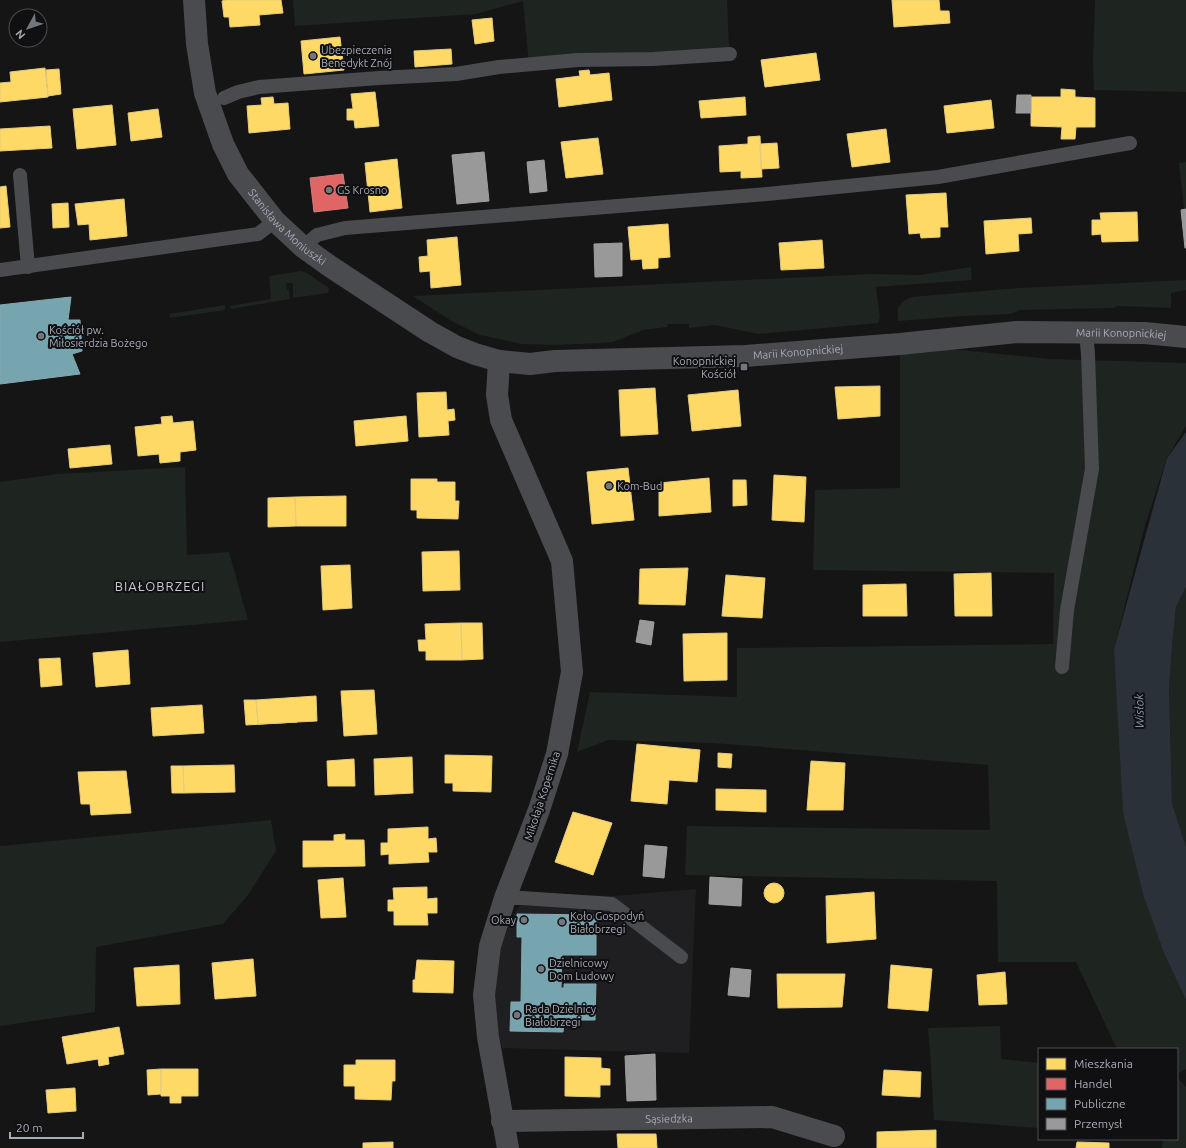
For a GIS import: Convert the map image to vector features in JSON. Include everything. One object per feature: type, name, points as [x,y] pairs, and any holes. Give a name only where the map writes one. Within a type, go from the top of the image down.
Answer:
[{"type":"street","name":"Stanisława Moniuszki","points":[[194,0],[197,44],[206,93],[223,144],[238,174],[275,221],[303,247],[430,332],[469,352],[499,361]]},
{"type":"street","name":"Marii Konopnickiej","points":[[499,361],[530,364],[555,361],[745,356],[900,344],[1017,332],[1145,333],[1186,337]]},
{"type":"street","name":"Mikołaja Kopernika","points":[[499,361],[497,395],[501,420],[562,561],[572,672],[557,754],[539,810],[505,898],[490,946],[484,995],[488,1038],[508,1148]]},
{"type":"street","name":"Sąsiedzka","points":[[502,1121],[772,1117],[834,1136]]},
{"type":"lane","points":[[224,98],[238,92],[258,87],[456,74],[499,67],[578,60],[653,59],[730,54]]},
{"type":"lane","points":[[303,247],[317,235],[345,228],[767,194],[938,177],[1130,143]]},
{"type":"lane","points":[[20,175],[28,267]]},
{"type":"lane","points":[[0,270],[258,234],[275,221]]},
{"type":"lane","points":[[1062,666],[1067,610],[1092,469],[1086,332]]},
{"type":"lane","points":[[505,898],[612,904],[681,957]]},
{"type":"shaded area","points":[[293,0],[727,0],[729,48],[529,65],[523,1],[476,14],[295,26]]},
{"type":"shaded area","points":[[1095,0],[1186,0],[1186,92],[1094,90],[1093,61]]},
{"type":"shaded area","points":[[1186,162],[1186,208],[1184,208],[1179,163]]},
{"type":"shaded area","points":[[971,267],[972,280],[876,287],[880,318],[878,323],[758,334],[715,325],[689,328],[689,324],[668,324],[667,327],[643,330],[613,342],[601,343],[557,345],[522,344],[480,335],[450,320],[413,296],[870,274],[920,275]]},
{"type":"shaded area","points":[[301,271],[307,273],[329,288],[328,293],[293,298],[293,283],[286,283],[287,290],[289,289],[290,299],[231,309],[230,306],[271,299],[269,276]]},
{"type":"shaded area","points":[[1186,280],[1186,290],[1171,293],[1171,308],[1117,306],[1114,308],[1020,310],[1011,314],[898,321],[898,307],[905,300],[912,297],[1019,288]]},
{"type":"shaded area","points":[[225,305],[225,310],[170,318],[169,314]]},
{"type":"shaded area","points":[[900,344],[1050,359],[1186,363],[1186,426],[1167,458],[1145,525],[1114,649],[1164,953],[1186,1000],[1186,1069],[1178,1073],[1178,1048],[1117,1048],[1076,962],[998,962],[997,881],[685,875],[687,826],[990,830],[988,765],[713,743],[608,740],[577,752],[590,692],[737,697],[737,648],[1053,644],[1054,573],[813,570],[815,490],[900,488]]},
{"type":"shaded area","points":[[185,467],[187,555],[229,552],[248,620],[0,642],[0,482],[57,474]]},
{"type":"shaded area","points":[[1186,587],[1186,847],[1172,803],[1169,688],[1176,607]]},
{"type":"shaded area","points":[[271,820],[276,851],[248,895],[223,924],[96,947],[95,1012],[0,1026],[0,846]]},
{"type":"shaded area","points":[[696,889],[689,1053],[502,1048],[494,1011],[496,959],[508,923],[529,893],[613,896]]},
{"type":"shaded area","points":[[1000,1026],[1001,1059],[1038,1063],[1038,1128],[934,1120],[928,1028]]},
{"type":"shaded area","points":[[1178,1078],[1186,1087],[1186,1148],[1162,1148],[1163,1140],[1178,1140]]},
{"type":"water","name":"Wisłok","points":[[1186,432],[1186,587],[1176,607],[1169,688],[1172,803],[1186,847],[1186,1000],[1164,953],[1143,894],[1123,812],[1114,649],[1167,458]]},
{"type":"building: Mieszkania","points":[[281,0],[283,13],[259,15],[260,25],[230,27],[229,17],[224,17],[222,1]]},
{"type":"building: Mieszkania","points":[[892,0],[939,0],[940,11],[949,11],[950,23],[894,27]]},
{"type":"building: Mieszkania","points":[[492,18],[494,41],[475,44],[472,20]]},
{"type":"building: Mieszkania","points":[[340,37],[344,70],[304,74],[301,41]]},
{"type":"building: Mieszkania","points":[[451,49],[452,64],[415,67],[414,51]]},
{"type":"building: Mieszkania","points":[[816,53],[820,80],[765,87],[761,60]]},
{"type":"building: Mieszkania","points":[[45,68],[48,97],[0,102],[0,83],[11,82],[10,72]]},
{"type":"building: Mieszkania","points":[[59,69],[61,94],[48,96],[46,70]]},
{"type":"building: Mieszkania","points":[[589,70],[590,75],[609,73],[612,100],[559,107],[556,79],[580,76],[579,71]]},
{"type":"building: Mieszkania","points":[[1061,89],[1075,90],[1075,97],[1095,98],[1095,127],[1076,127],[1075,139],[1061,139],[1062,127],[1031,126],[1031,97],[1061,97]]},
{"type":"building: Mieszkania","points":[[375,92],[379,126],[355,128],[354,120],[347,120],[347,109],[353,109],[351,94]]},
{"type":"building: Mieszkania","points":[[273,97],[274,104],[288,103],[290,129],[249,133],[247,106],[262,105],[261,98]]},
{"type":"building: Mieszkania","points":[[745,97],[746,115],[701,118],[699,101]]},
{"type":"building: Mieszkania","points":[[991,100],[994,128],[947,133],[944,106]]},
{"type":"building: Mieszkania","points":[[112,105],[116,145],[77,149],[73,109]]},
{"type":"building: Mieszkania","points":[[158,109],[162,137],[131,141],[128,113]]},
{"type":"building: Mieszkania","points":[[50,126],[52,148],[0,151],[0,129]]},
{"type":"building: Mieszkania","points":[[886,129],[890,162],[852,167],[847,134]]},
{"type":"building: Mieszkania","points":[[760,136],[762,177],[741,178],[741,171],[720,172],[719,146],[748,144],[748,137]]},
{"type":"building: Mieszkania","points":[[598,138],[603,174],[566,178],[561,142]]},
{"type":"building: Mieszkania","points":[[777,143],[779,168],[761,169],[760,144]]},
{"type":"building: Mieszkania","points":[[397,159],[402,208],[370,212],[365,163]]},
{"type":"building: Mieszkania","points":[[6,186],[10,227],[0,228],[0,187]]},
{"type":"building: Mieszkania","points":[[946,193],[948,227],[940,227],[940,237],[921,238],[920,233],[909,234],[906,195]]},
{"type":"building: Mieszkania","points":[[124,199],[127,236],[90,240],[89,224],[78,225],[75,204]]},
{"type":"building: Mieszkania","points":[[68,203],[69,227],[53,228],[52,204]]},
{"type":"building: Mieszkania","points":[[1137,212],[1138,241],[1102,242],[1101,234],[1092,235],[1092,220],[1101,220],[1100,213]]},
{"type":"building: Mieszkania","points":[[1031,218],[1032,233],[1018,234],[1019,251],[986,254],[984,221]]},
{"type":"building: Mieszkania","points":[[668,224],[670,257],[658,258],[658,268],[643,269],[642,259],[631,260],[628,227]]},
{"type":"building: Mieszkania","points":[[457,237],[461,285],[431,288],[430,271],[420,272],[419,257],[428,256],[427,240]]},
{"type":"building: Mieszkania","points":[[822,240],[824,268],[781,270],[779,243]]},
{"type":"building: Mieszkania","points":[[880,386],[880,416],[838,419],[835,387]]},
{"type":"building: Mieszkania","points":[[655,388],[658,434],[621,436],[619,390]]},
{"type":"building: Mieszkania","points":[[738,390],[741,426],[692,431],[688,395]]},
{"type":"building: Mieszkania","points":[[446,392],[447,410],[454,409],[455,420],[448,421],[449,435],[419,437],[417,393]]},
{"type":"building: Mieszkania","points":[[172,416],[173,423],[193,421],[196,450],[180,452],[180,461],[160,463],[159,454],[138,456],[135,427],[162,424],[161,417]]},
{"type":"building: Mieszkania","points":[[406,416],[408,441],[356,446],[354,421]]},
{"type":"building: Mieszkania","points":[[110,445],[112,464],[70,468],[68,449]]},
{"type":"building: Mieszkania","points":[[628,468],[634,520],[592,524],[587,472]]},
{"type":"building: Mieszkania","points":[[774,475],[806,477],[804,522],[772,520]]},
{"type":"building: Mieszkania","points":[[709,478],[711,512],[659,516],[659,483]]},
{"type":"building: Mieszkania","points":[[411,479],[437,479],[437,482],[455,482],[455,501],[459,501],[458,519],[417,518],[417,510],[411,510]]},
{"type":"building: Mieszkania","points":[[733,480],[746,480],[747,505],[733,506]]},
{"type":"building: Mieszkania","points":[[346,496],[346,526],[296,526],[295,497]]},
{"type":"building: Mieszkania","points":[[295,497],[296,526],[268,527],[268,498]]},
{"type":"building: Mieszkania","points":[[459,551],[460,590],[423,591],[422,552]]},
{"type":"building: Mieszkania","points":[[350,565],[352,608],[323,610],[321,566]]},
{"type":"building: Mieszkania","points":[[688,568],[685,605],[639,604],[640,569]]},
{"type":"building: Mieszkania","points":[[991,573],[992,616],[955,616],[954,574]]},
{"type":"building: Mieszkania","points":[[726,575],[765,578],[762,618],[722,616]]},
{"type":"building: Mieszkania","points":[[906,584],[907,616],[863,616],[863,585]]},
{"type":"building: Mieszkania","points":[[461,623],[462,660],[426,660],[426,651],[419,651],[418,640],[426,640],[425,624]]},
{"type":"building: Mieszkania","points":[[461,623],[482,623],[483,659],[462,660]]},
{"type":"building: Mieszkania","points":[[727,633],[727,680],[684,681],[683,634]]},
{"type":"building: Mieszkania","points":[[128,650],[130,684],[96,687],[93,653]]},
{"type":"building: Mieszkania","points":[[60,658],[62,685],[41,687],[39,659]]},
{"type":"building: Mieszkania","points":[[374,690],[377,734],[344,736],[341,691]]},
{"type":"building: Mieszkania","points":[[316,696],[317,721],[258,724],[256,700]]},
{"type":"building: Mieszkania","points":[[244,700],[256,700],[258,724],[297,722],[246,725]]},
{"type":"building: Mieszkania","points":[[202,705],[204,733],[153,736],[151,708]]},
{"type":"building: Mieszkania","points":[[637,744],[700,750],[697,782],[669,780],[667,804],[631,801]]},
{"type":"building: Mieszkania","points":[[718,753],[732,754],[731,768],[718,767]]},
{"type":"building: Mieszkania","points":[[445,755],[492,756],[491,792],[453,791],[453,783],[445,783]]},
{"type":"building: Mieszkania","points":[[412,757],[413,793],[375,795],[374,759]]},
{"type":"building: Mieszkania","points":[[354,759],[355,786],[328,786],[327,761]]},
{"type":"building: Mieszkania","points":[[811,761],[845,763],[843,810],[807,810]]},
{"type":"building: Mieszkania","points":[[234,765],[235,792],[184,793],[183,766]]},
{"type":"building: Mieszkania","points":[[171,766],[183,766],[184,793],[172,793]]},
{"type":"building: Mieszkania","points":[[126,771],[131,813],[91,815],[90,804],[81,804],[78,772]]},
{"type":"building: Mieszkania","points":[[716,789],[766,790],[766,812],[716,810]]},
{"type":"building: Mieszkania","points":[[573,812],[612,823],[593,875],[555,862]]},
{"type":"building: Mieszkania","points":[[428,827],[428,839],[436,838],[437,852],[428,852],[429,862],[389,864],[389,854],[381,855],[381,843],[388,843],[388,829]]},
{"type":"building: Mieszkania","points":[[345,834],[345,840],[364,840],[365,866],[303,867],[303,841],[334,841],[334,835]]},
{"type":"building: Mieszkania","points":[[343,878],[346,917],[321,918],[318,880]]},
{"type":"building: Mieszkania","points":[[774,883],[781,886],[784,893],[781,900],[774,903],[767,900],[764,893],[767,886]]},
{"type":"building: Mieszkania","points":[[427,887],[427,899],[437,898],[437,913],[427,913],[428,925],[394,925],[394,911],[388,911],[388,900],[394,900],[393,888]]},
{"type":"building: Mieszkania","points":[[874,892],[876,939],[827,943],[826,896]]},
{"type":"building: Mieszkania","points":[[253,959],[256,996],[215,999],[212,963]]},
{"type":"building: Mieszkania","points":[[417,960],[454,961],[453,993],[413,992],[413,980],[415,980]]},
{"type":"building: Mieszkania","points":[[179,965],[180,1004],[137,1006],[134,968]]},
{"type":"building: Mieszkania","points":[[891,965],[932,969],[928,1011],[888,1008]]},
{"type":"building: Mieszkania","points":[[1005,972],[1007,1004],[979,1005],[977,975]]},
{"type":"building: Mieszkania","points":[[777,974],[845,974],[842,1007],[778,1008]]},
{"type":"building: Mieszkania","points":[[119,1027],[124,1054],[108,1057],[109,1064],[99,1066],[98,1059],[67,1064],[62,1037]]},
{"type":"building: Mieszkania","points":[[565,1057],[601,1058],[601,1068],[610,1069],[610,1085],[600,1085],[600,1097],[565,1096]]},
{"type":"building: Mieszkania","points":[[356,1060],[395,1060],[395,1081],[392,1081],[391,1100],[355,1099],[355,1086],[344,1086],[344,1065],[356,1065]]},
{"type":"building: Mieszkania","points":[[161,1069],[198,1069],[198,1096],[181,1096],[181,1103],[170,1103],[170,1096],[161,1096]]},
{"type":"building: Mieszkania","points":[[161,1069],[161,1094],[148,1095],[147,1070]]},
{"type":"building: Mieszkania","points":[[884,1070],[921,1072],[920,1097],[882,1095]]},
{"type":"building: Mieszkania","points":[[75,1088],[76,1111],[48,1113],[46,1090]]},
{"type":"building: Mieszkania","points":[[936,1130],[936,1148],[877,1148],[877,1132]]},
{"type":"building: Mieszkania","points":[[617,1134],[656,1134],[657,1148],[618,1148]]},
{"type":"building: Mieszkania","points":[[393,1142],[393,1148],[363,1148],[363,1143]]},
{"type":"building: Mieszkania","points":[[1077,1142],[1109,1143],[1109,1148],[1076,1148]]},
{"type":"building: Handel","points":[[343,174],[348,208],[314,212],[310,178]]},
{"type":"building: Publiczne","name":"Kościół pw. Miłosierdzia Bożego","points":[[71,297],[68,320],[80,320],[82,351],[72,354],[80,374],[0,384],[0,305]]},
{"type":"building: Publiczne","name":"Dzielnicowy Dom Ludowy","points":[[517,914],[596,915],[596,955],[562,955],[561,988],[564,988],[564,984],[596,984],[595,1020],[564,1020],[563,1032],[510,1031],[511,1002],[521,1002],[522,937],[517,937]]},
{"type":"building: Przemysł","points":[[1017,95],[1031,95],[1031,113],[1016,113]]},
{"type":"building: Przemysł","points":[[484,152],[489,201],[457,204],[452,155]]},
{"type":"building: Przemysł","points":[[544,160],[547,191],[530,193],[527,162]]},
{"type":"building: Przemysł","points":[[1186,209],[1186,248],[1185,248],[1181,210]]},
{"type":"building: Przemysł","points":[[622,243],[622,276],[595,277],[594,244]]},
{"type":"building: Przemysł","points":[[640,620],[654,622],[651,645],[636,642]]},
{"type":"building: Przemysł","points":[[645,845],[667,847],[664,878],[643,876]]},
{"type":"building: Przemysł","points":[[710,877],[742,879],[741,906],[709,904]]},
{"type":"building: Przemysł","points":[[731,968],[751,970],[749,997],[728,995]]},
{"type":"building: Przemysł","points":[[655,1054],[656,1100],[627,1101],[625,1056]]},
{"type":"place","name":"Ubezpieczenia Benedykt Znój","points":[[313,56]]},
{"type":"place","name":"GS Krosno","points":[[329,190]]},
{"type":"place","name":"Kościół pw. Miłosierdzia Bożego","points":[[41,336]]},
{"type":"place","name":"Konopnickiej Kościół","points":[[744,367]]},
{"type":"place","name":"Kom-Bud","points":[[609,486]]},
{"type":"place","name":"Okay","points":[[524,920]]},
{"type":"place","name":"Koło Gospodyń Białobrzegi","points":[[562,922]]},
{"type":"place","name":"Dzielnicowy Dom Ludowy","points":[[541,969]]},
{"type":"place","name":"Rada Dzielnicy Białobrzegi","points":[[517,1015]]},
{"type":"district","name":"BIAŁOBRZEGI","points":[[160,586]]}]
